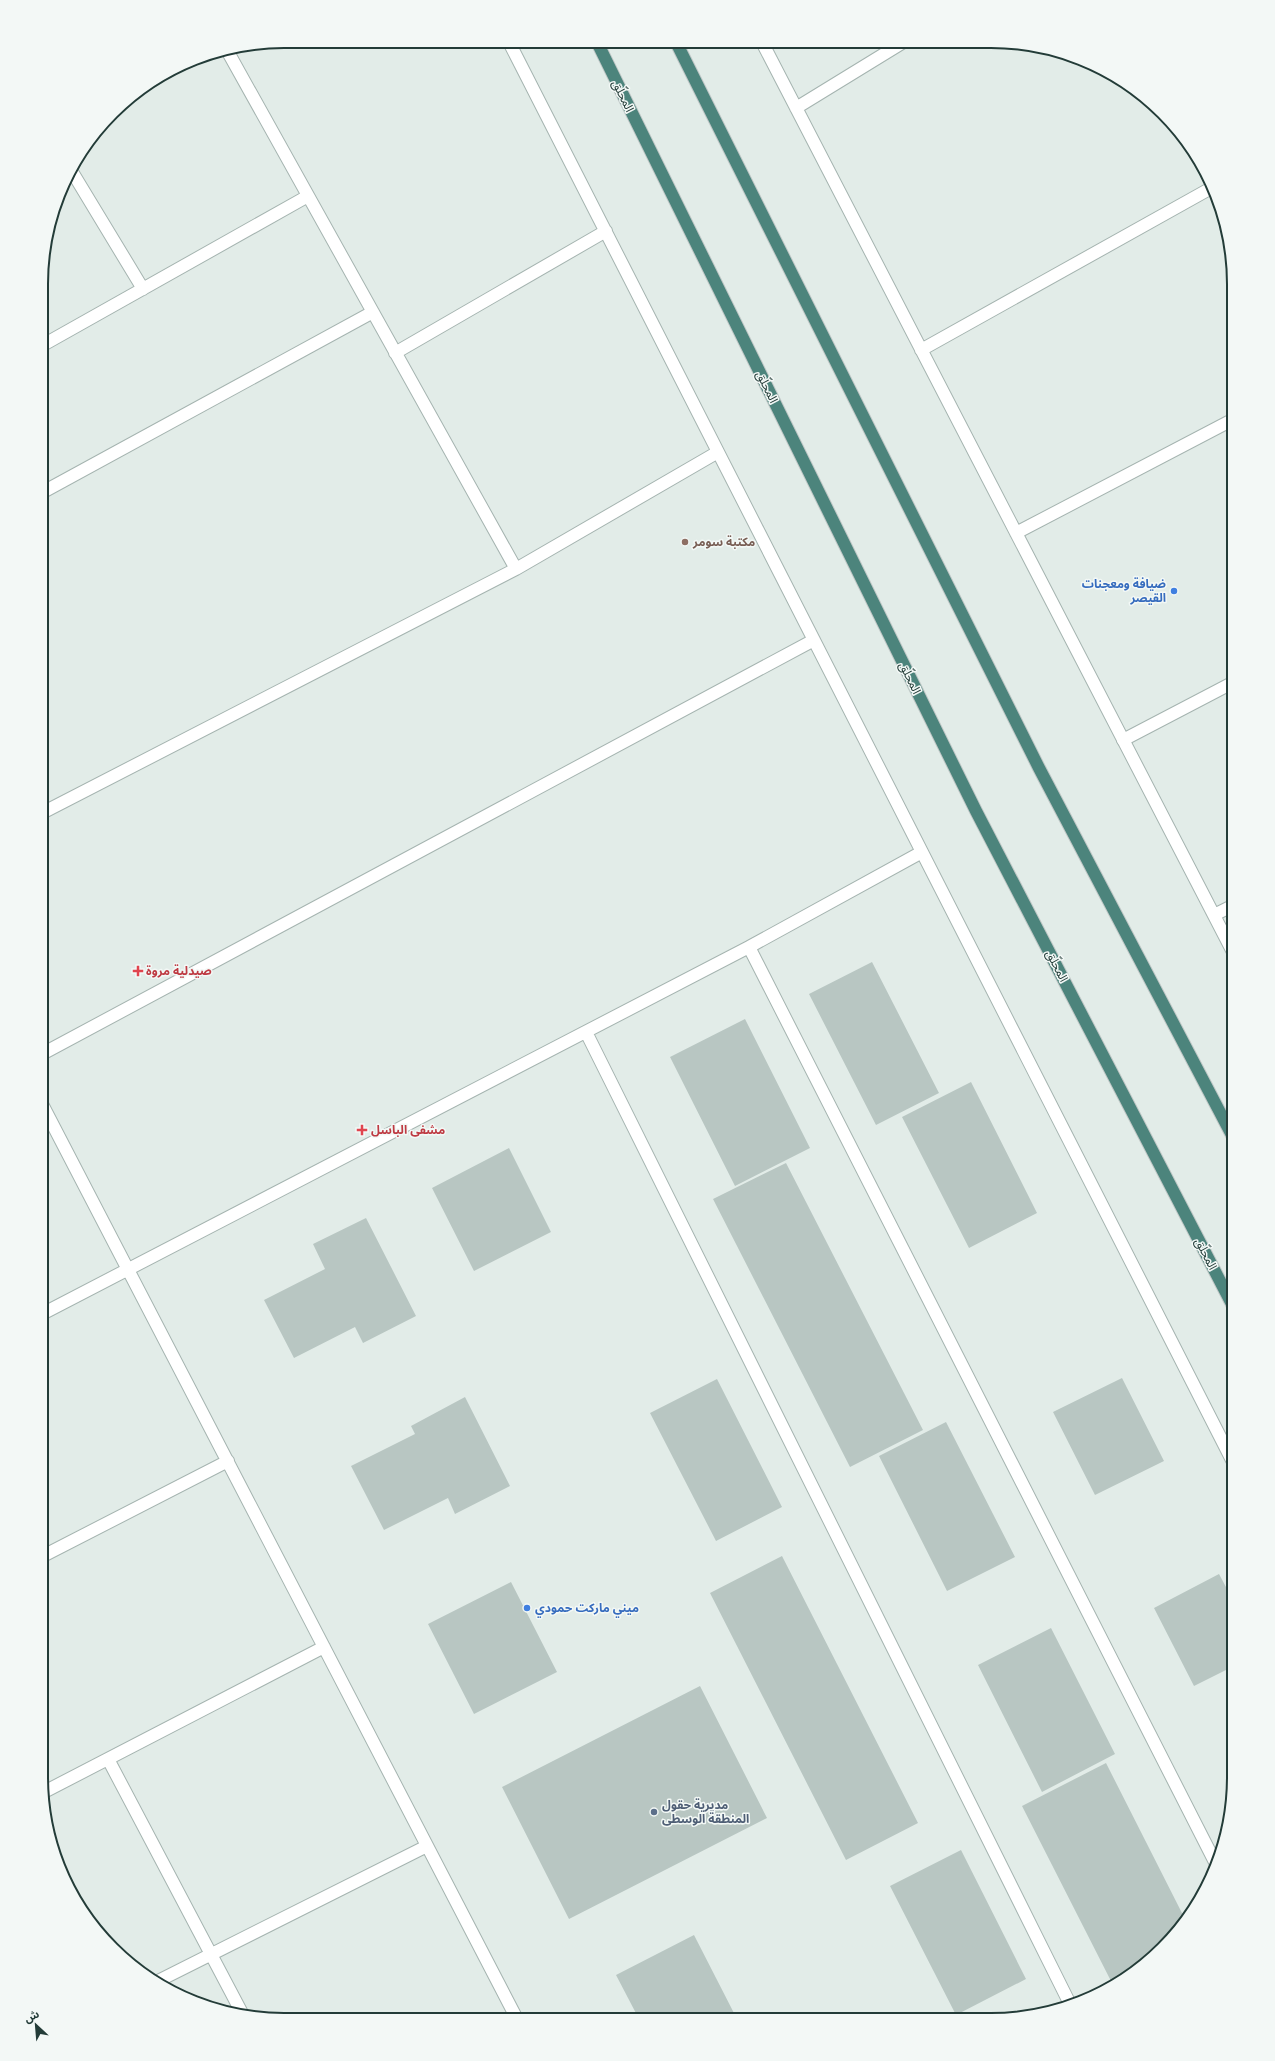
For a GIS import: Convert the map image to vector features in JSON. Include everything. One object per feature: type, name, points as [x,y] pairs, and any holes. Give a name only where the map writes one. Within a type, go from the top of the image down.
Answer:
[{"type":"highway","name":"المحلّق","points":[[600,48],[976,811],[1227,1295]]},
{"type":"highway","points":[[679,48],[1039,768],[1227,1126]]},
{"type":"street","points":[[512,48],[1227,1450]]},
{"type":"street","points":[[765,48],[1227,940]]},
{"type":"street","points":[[796,108],[894,48]]},
{"type":"street","points":[[230,55],[516,569]]},
{"type":"street","points":[[74,176],[143,289]]},
{"type":"street","points":[[921,350],[1207,190]]},
{"type":"street","points":[[48,342],[308,196]]},
{"type":"street","points":[[395,352],[606,231]]},
{"type":"street","points":[[48,489],[373,312]]},
{"type":"street","points":[[1016,533],[1227,423]]},
{"type":"street","points":[[48,810],[516,569],[718,452]]},
{"type":"street","points":[[48,1051],[814,640]]},
{"type":"street","points":[[1123,740],[1227,686]]},
{"type":"street","points":[[48,1311],[749,947],[922,852]]},
{"type":"street","points":[[1214,915],[1227,908]]},
{"type":"street","points":[[749,947],[1213,1857]]},
{"type":"street","points":[[586,1032],[1068,2000]]},
{"type":"street","points":[[48,1116],[514,2013]]},
{"type":"street","points":[[48,1553],[228,1461]]},
{"type":"street","points":[[49,1789],[324,1647]]},
{"type":"street","points":[[108,1758],[239,2008]]},
{"type":"street","points":[[162,1979],[427,1846]]},
{"type":"building","points":[[872,962],[939,1093],[876,1125],[809,994]]},
{"type":"building","points":[[745,1019],[810,1148],[735,1186],[670,1057]]},
{"type":"building","points":[[971,1082],[1037,1213],[969,1248],[902,1117]]},
{"type":"building","points":[[509,1148],[551,1232],[474,1271],[432,1188]]},
{"type":"building","points":[[786,1163],[923,1430],[850,1467],[713,1199]]},
{"type":"building","points":[[366,1218],[416,1316],[363,1343],[355,1327],[294,1358],[264,1300],[325,1269],[313,1244]]},
{"type":"building","points":[[1122,1378],[1164,1461],[1095,1495],[1053,1412]]},
{"type":"building","points":[[717,1379],[782,1507],[716,1541],[650,1413]]},
{"type":"building","points":[[465,1397],[510,1486],[455,1514],[448,1498],[384,1530],[351,1466],[415,1434],[411,1426]]},
{"type":"building","points":[[946,1422],[1015,1557],[947,1591],[879,1456]]},
{"type":"building","points":[[782,1556],[918,1823],[846,1860],[710,1593]]},
{"type":"building","points":[[1219,1574],[1227,1589],[1227,1670],[1194,1686],[1154,1608]]},
{"type":"building","points":[[511,1582],[557,1672],[474,1714],[428,1624]]},
{"type":"building","points":[[1051,1628],[1115,1754],[1042,1792],[978,1665]]},
{"type":"building","points":[[700,1686],[767,1818],[569,1919],[502,1787]]},
{"type":"building","points":[[1106,1763],[1183,1914],[1158,1944],[1135,1964],[1110,1980],[1022,1806]]},
{"type":"building","points":[[961,1850],[1026,1979],[960,2013],[955,2013],[890,1886]]},
{"type":"building","points":[[694,1935],[734,2013],[636,2013],[616,1975]]},
{"type":"place","name":"مكتبة سومر","points":[[685,542]]},
{"type":"place","name":"ضيافة ومعجنات القيصر","points":[[1174,591]]},
{"type":"place","name":"صيدلية مروة","points":[[138,971]]},
{"type":"place","name":"مشفى الباسل","points":[[362,1130]]},
{"type":"place","name":"ميني ماركت حمودي","points":[[527,1608]]},
{"type":"place","name":"مديرية حقول المنطقة الوسطى","points":[[654,1812]]}]
